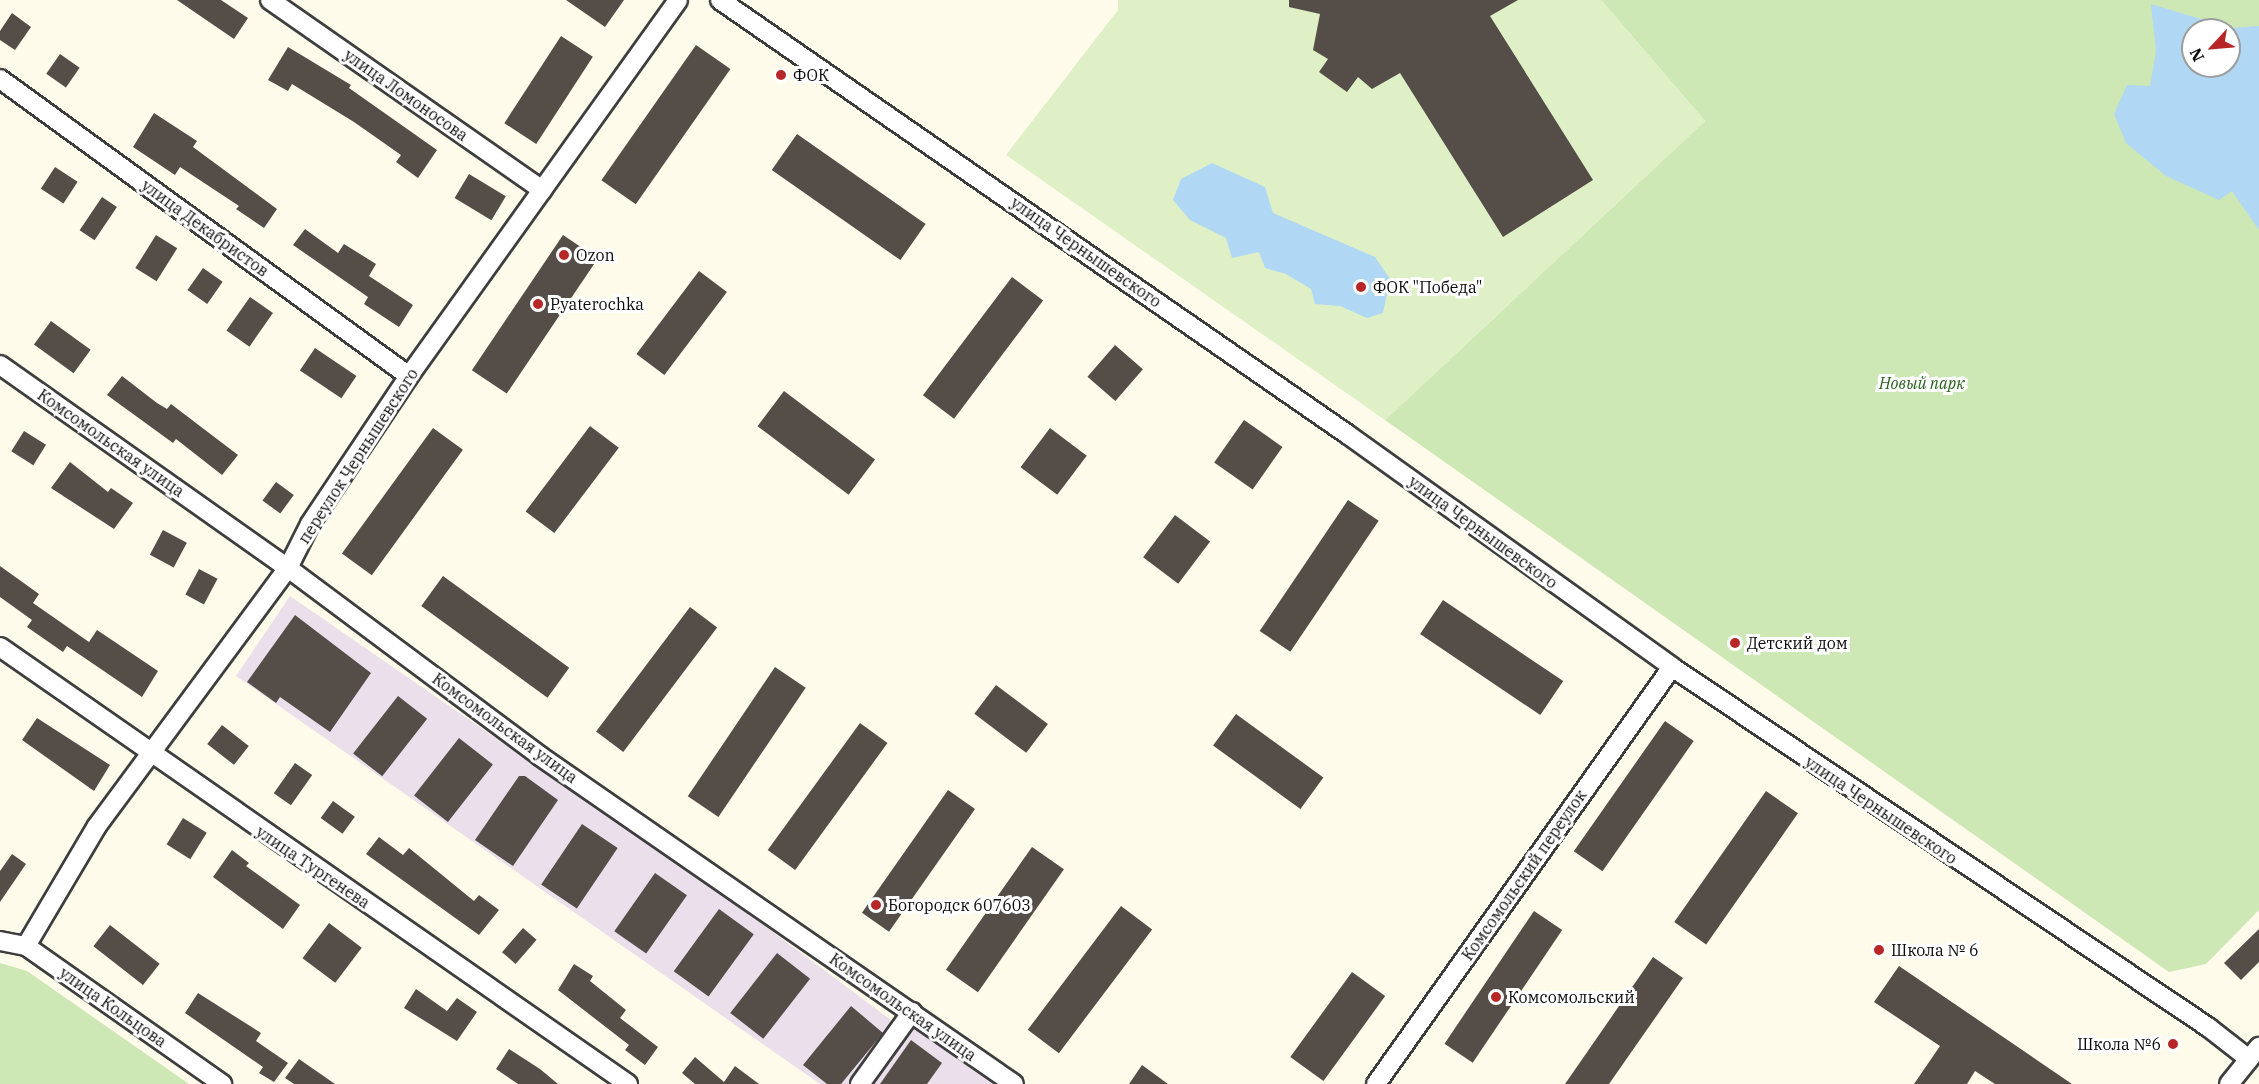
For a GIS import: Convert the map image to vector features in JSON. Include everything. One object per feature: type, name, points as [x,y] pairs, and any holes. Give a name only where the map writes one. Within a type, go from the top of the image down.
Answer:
[{"type":"street","name":"улица Ломоносова","points":[[270,0],[542,190]]},
{"type":"street","name":"переулок Чернышевского","points":[[26,946],[97,826],[148,753],[288,568],[310,524],[409,376],[678,0]]},
{"type":"street","name":"улица Чернышевского","points":[[720,0],[1347,434],[1672,667],[2208,1027],[2254,1053]]},
{"type":"street","name":"улица Декабристов","points":[[0,79],[409,376]]},
{"type":"street","name":"Комсомольская улица","points":[[0,365],[288,568],[540,756],[1014,1084]]},
{"type":"street","name":"улица Тургенева","points":[[0,647],[148,753],[628,1084]]},
{"type":"street","name":"Комсомольский переулок","points":[[1376,1084],[1672,667]]},
{"type":"street","name":"улица Кольцова","points":[[0,941],[26,946],[222,1084]]},
{"type":"street","points":[[860,1084],[912,1012]]},
{"type":"street","points":[[2229,1084],[2254,1053]]},
{"type":"shaded area","points":[[290,596],[730,900],[895,1023],[849,1084],[820,1084],[236,676]]},
{"type":"shaded area","points":[[911,1026],[993,1084],[869,1084]]},
{"type":"green space","name":"ФОК \"Победа\"","points":[[1118,0],[1601,0],[1705,121],[1385,420],[1006,155],[1118,10]]},
{"type":"green space","name":"Новый парк","points":[[1601,0],[2259,0],[2259,910],[2206,964],[2169,972],[1385,420],[1705,121]]},
{"type":"green space","points":[[0,963],[27,971],[189,1084],[0,1084]]},
{"type":"water","points":[[2151,4],[2198,18],[2181,18],[2181,78],[2241,78],[2241,27],[2259,26],[2259,230],[2232,191],[2219,200],[2166,176],[2126,143],[2114,114],[2127,85],[2150,86],[2156,51]]},
{"type":"water","points":[[1212,163],[1265,187],[1273,213],[1375,257],[1390,279],[1383,313],[1367,318],[1340,306],[1315,304],[1311,289],[1286,274],[1265,268],[1259,252],[1232,258],[1226,238],[1190,220],[1173,200],[1181,179]]},
{"type":"building","points":[[177,0],[221,0],[248,18],[234,39]]},
{"type":"building","points":[[566,0],[624,0],[605,27]]},
{"type":"building","points":[[1289,0],[1518,0],[1490,16],[1593,180],[1503,237],[1400,73],[1372,89],[1358,77],[1347,92],[1319,72],[1328,59],[1313,50],[1320,14],[1289,7]]},
{"type":"building","points":[[12,13],[31,27],[15,50],[0,40],[0,31]]},
{"type":"building","points":[[561,36],[593,57],[536,144],[504,123]]},
{"type":"building","points":[[696,45],[730,69],[636,204],[601,180]]},
{"type":"building","points":[[288,47],[351,85],[349,88],[437,150],[418,178],[396,162],[401,155],[354,122],[292,84],[288,91],[268,80]]},
{"type":"building","points":[[60,54],[80,68],[66,87],[46,74]]},
{"type":"building","points":[[154,113],[197,141],[193,147],[277,209],[264,228],[236,209],[239,206],[180,167],[175,175],[133,147]]},
{"type":"building","points":[[797,134],[926,224],[900,260],[772,170]]},
{"type":"building","points":[[55,167],[78,182],[63,204],[41,189]]},
{"type":"building","points":[[469,174],[506,196],[491,220],[455,198]]},
{"type":"building","points":[[102,197],[117,207],[95,240],[80,230]]},
{"type":"building","points":[[305,229],[338,253],[344,244],[376,264],[369,276],[413,305],[399,327],[364,304],[368,297],[293,245]]},
{"type":"building","points":[[156,235],[177,248],[157,281],[135,268]]},
{"type":"building","points":[[563,235],[598,258],[507,394],[472,370]]},
{"type":"building","points":[[203,268],[223,282],[207,304],[188,290]]},
{"type":"building","points":[[699,271],[727,292],[664,375],[636,354]]},
{"type":"building","points":[[1012,277],[1043,300],[954,419],[923,395]]},
{"type":"building","points":[[250,297],[273,313],[249,347],[226,331]]},
{"type":"building","points":[[51,321],[91,350],[74,373],[34,344]]},
{"type":"building","points":[[1115,345],[1143,369],[1115,401],[1087,377]]},
{"type":"building","points":[[315,348],[356,376],[341,398],[300,370]]},
{"type":"building","points":[[122,376],[167,409],[171,404],[238,455],[222,475],[176,439],[173,443],[107,395]]},
{"type":"building","points":[[784,391],[875,460],[849,495],[758,426]]},
{"type":"building","points":[[1244,420],[1283,447],[1253,490],[1214,463]]},
{"type":"building","points":[[590,426],[619,448],[554,533],[526,511]]},
{"type":"building","points":[[433,428],[463,450],[372,575],[342,553]]},
{"type":"building","points":[[1050,428],[1087,456],[1057,495],[1021,467]]},
{"type":"building","points":[[24,431],[46,445],[33,465],[11,451]]},
{"type":"building","points":[[70,462],[108,492],[111,488],[133,503],[114,529],[51,488]]},
{"type":"building","points":[[276,482],[294,495],[280,514],[262,501]]},
{"type":"building","points":[[1348,500],[1379,521],[1290,652],[1260,631]]},
{"type":"building","points":[[1175,515],[1210,541],[1178,584],[1143,557]]},
{"type":"building","points":[[163,530],[187,543],[174,567],[150,555]]},
{"type":"building","points":[[0,566],[39,594],[33,603],[89,642],[97,630],[158,671],[142,697],[67,646],[63,652],[27,627],[32,620],[0,597]]},
{"type":"building","points":[[199,569],[218,579],[204,604],[185,595]]},
{"type":"building","points":[[443,576],[569,668],[547,698],[421,606]]},
{"type":"building","points":[[1443,600],[1563,681],[1540,715],[1420,634]]},
{"type":"building","points":[[690,607],[717,627],[623,752],[596,732]]},
{"type":"building","points":[[295,615],[371,673],[330,732],[280,697],[276,703],[247,682]]},
{"type":"building","points":[[775,667],[806,688],[718,817],[688,796]]},
{"type":"building","points":[[996,685],[1048,724],[1026,753],[974,714]]},
{"type":"building","points":[[398,696],[427,719],[382,776],[353,754]]},
{"type":"building","points":[[1236,714],[1323,777],[1300,809],[1213,746]]},
{"type":"building","points":[[37,718],[110,765],[94,791],[22,740]]},
{"type":"building","points":[[1665,721],[1694,741],[1602,871],[1574,851]]},
{"type":"building","points":[[860,723],[888,743],[795,870],[768,850]]},
{"type":"building","points":[[222,725],[249,746],[234,765],[207,744]]},
{"type":"building","points":[[459,738],[493,764],[448,822],[414,796]]},
{"type":"building","points":[[295,763],[312,775],[291,805],[274,793]]},
{"type":"building","points":[[519,776],[525,776],[558,800],[513,866],[475,840]]},
{"type":"building","points":[[948,790],[975,809],[889,932],[862,913]]},
{"type":"building","points":[[1766,791],[1798,813],[1706,944],[1674,922]]},
{"type":"building","points":[[333,801],[355,817],[342,834],[321,818]]},
{"type":"building","points":[[183,818],[207,833],[190,859],[167,844]]},
{"type":"building","points":[[582,824],[618,848],[577,909],[541,885]]},
{"type":"building","points":[[379,837],[403,855],[409,848],[474,901],[479,895],[499,910],[479,935],[366,854]]},
{"type":"building","points":[[1032,847],[1064,869],[978,992],[946,970]]},
{"type":"building","points":[[232,850],[249,863],[246,866],[300,905],[283,929],[213,877]]},
{"type":"building","points":[[12,854],[26,864],[0,902],[0,871]]},
{"type":"building","points":[[655,873],[687,895],[646,954],[614,931]]},
{"type":"building","points":[[1121,906],[1152,929],[1059,1053],[1028,1030]]},
{"type":"building","points":[[719,909],[754,934],[709,997],[674,971]]},
{"type":"building","points":[[1534,911],[1562,930],[1473,1063],[1445,1044]]},
{"type":"building","points":[[329,923],[362,948],[335,983],[303,958]]},
{"type":"building","points":[[110,925],[160,964],[143,985],[93,946]]},
{"type":"building","points":[[523,928],[537,940],[516,964],[502,952]]},
{"type":"building","points":[[2259,929],[2259,962],[2241,980],[2224,963]]},
{"type":"building","points":[[777,953],[810,979],[763,1039],[730,1013]]},
{"type":"building","points":[[1653,957],[1683,978],[1609,1084],[1565,1084]]},
{"type":"building","points":[[574,964],[593,976],[590,981],[626,1010],[620,1018],[658,1047],[645,1065],[625,1050],[629,1045],[558,990]]},
{"type":"building","points":[[1899,966],[2072,1084],[1995,1084],[1975,1071],[1967,1084],[1914,1084],[1940,1046],[1874,1002]]},
{"type":"building","points":[[1352,972],[1385,996],[1323,1081],[1290,1057]]},
{"type":"building","points":[[416,989],[447,1011],[457,998],[477,1012],[457,1041],[404,1008]]},
{"type":"building","points":[[198,993],[261,1033],[256,1041],[288,1063],[274,1082],[259,1073],[263,1067],[185,1013]]},
{"type":"building","points":[[851,1006],[883,1033],[841,1084],[827,1084],[803,1065]]},
{"type":"building","points":[[911,1040],[942,1063],[927,1084],[880,1084]]},
{"type":"building","points":[[509,1049],[558,1084],[518,1084],[496,1069]]},
{"type":"building","points":[[695,1057],[724,1082],[735,1066],[759,1084],[695,1084],[682,1073]]},
{"type":"building","points":[[299,1059],[335,1084],[294,1084],[285,1078]]},
{"type":"building","points":[[1142,1065],[1168,1084],[1129,1084]]},
{"type":"place","name":"ФОК","points":[[781,75]]},
{"type":"place","name":"Ozon","points":[[564,255]]},
{"type":"place","name":"ФОК \"Победа\"","points":[[1361,287]]},
{"type":"place","name":"Pyaterochka","points":[[538,304]]},
{"type":"place","name":"Детский дом","points":[[1735,643]]},
{"type":"place","name":"Богородск 607603","points":[[876,905]]},
{"type":"place","name":"Школа № 6","points":[[1879,950]]},
{"type":"place","name":"Комсомольский","points":[[1496,997]]},
{"type":"place","name":"Школа №6","points":[[2173,1044]]}]
